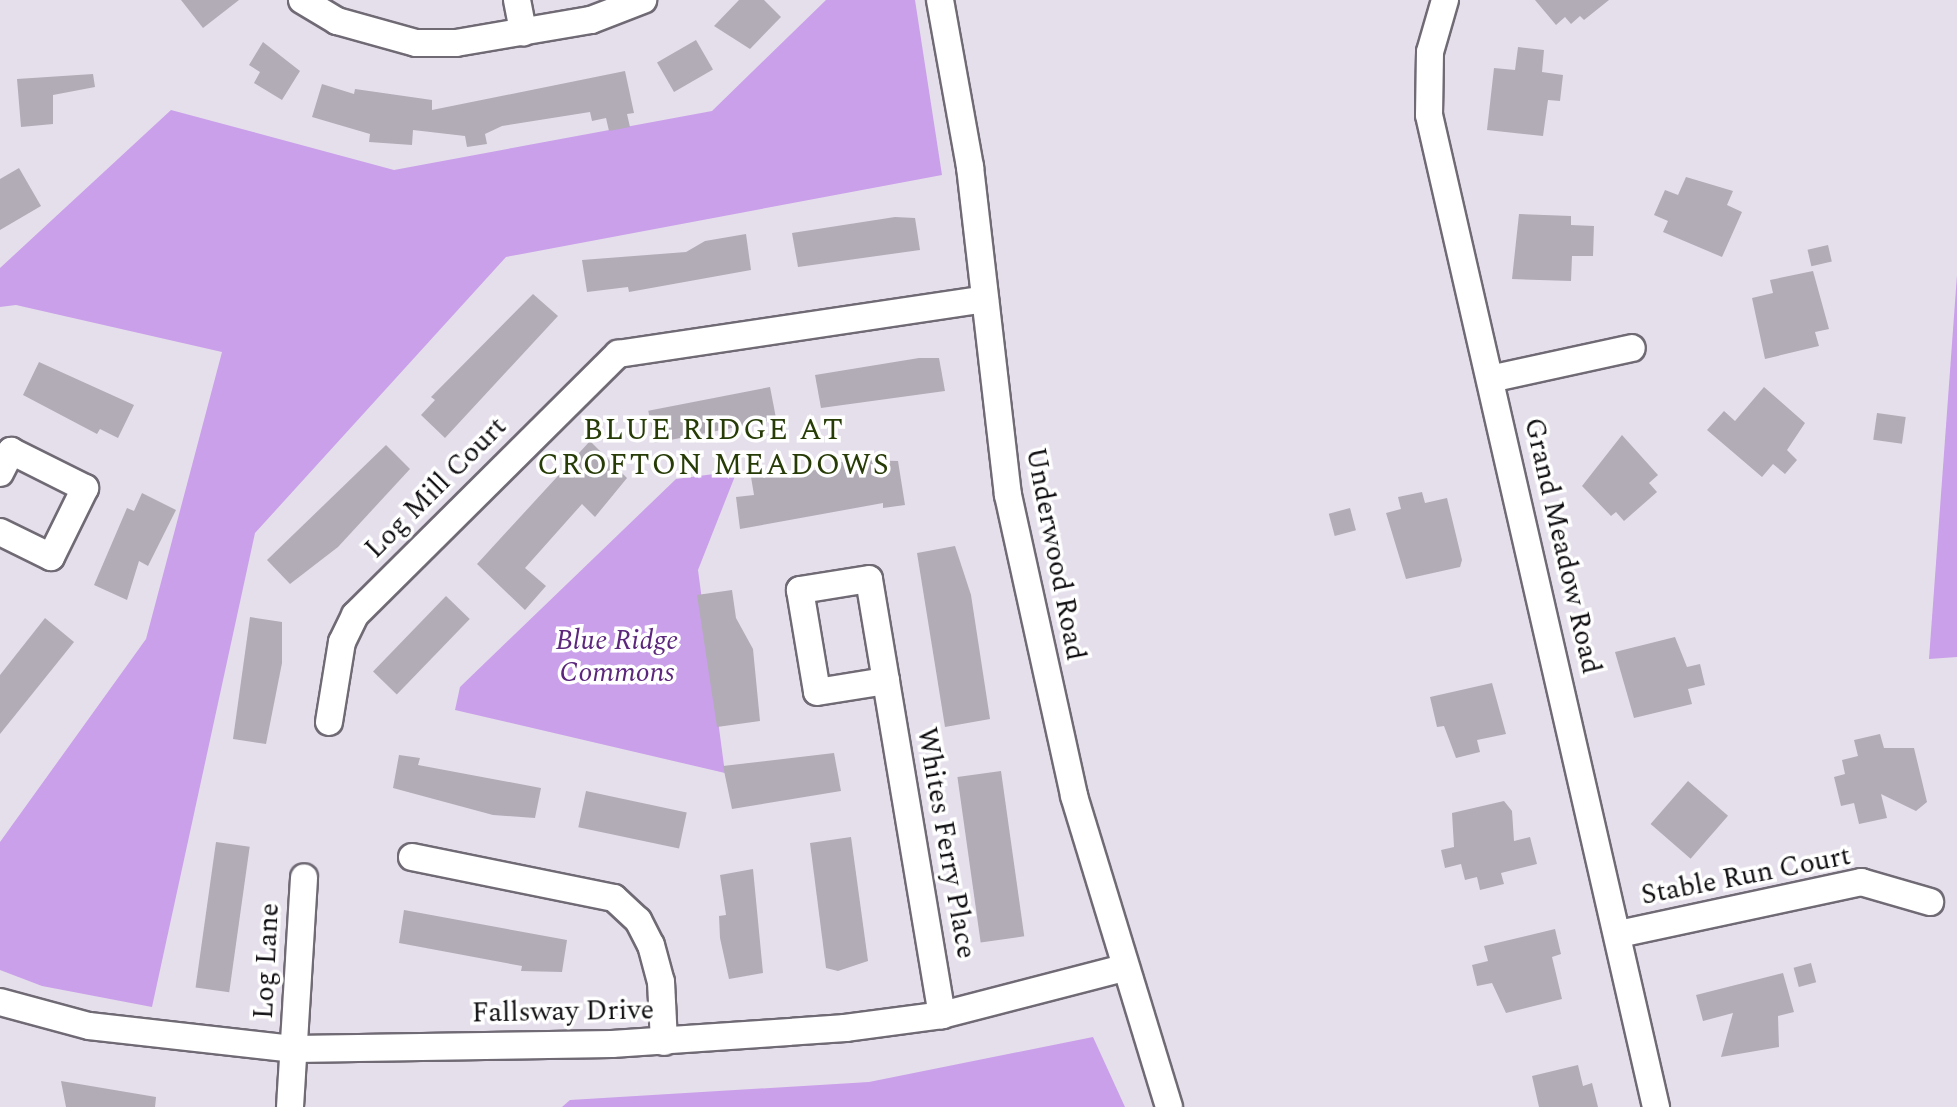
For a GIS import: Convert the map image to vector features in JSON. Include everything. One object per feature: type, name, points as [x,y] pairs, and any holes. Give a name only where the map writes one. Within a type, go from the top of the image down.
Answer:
[{"type":"street","points":[[302,0],[337,21],[416,43],[523,32],[591,20],[643,0]]},
{"type":"street","points":[[517,0],[523,32]]},
{"type":"street","name":"Underwood Road","points":[[940,0],[964,127],[1011,510],[1074,796],[1124,968],[1169,1107]]},
{"type":"street","name":"Grand Meadow Road","points":[[1445,0],[1430,52],[1429,115],[1619,934],[1656,1107]]},
{"type":"street","name":"Log Mill Court","points":[[329,722],[342,642],[355,615],[618,354],[985,299]]},
{"type":"street","points":[[1490,379],[1632,348]]},
{"type":"street","points":[[0,473],[11,451],[85,488],[51,557],[4,543]]},
{"type":"street","name":"Whites Ferry Place","points":[[886,681],[817,692],[800,590],[869,579],[942,1015]]},
{"type":"street","points":[[412,857],[614,898],[638,920],[651,945],[661,982],[664,1042]]},
{"type":"street","name":"Log Lane","points":[[290,1107],[295,1049],[295,956],[304,877]]},
{"type":"street","name":"Stable Run Court","points":[[1619,934],[1861,882],[1930,902]]},
{"type":"street","name":"Fallsway Drive","points":[[0,1002],[89,1026],[295,1049],[664,1042],[942,1015],[1124,968]]},
{"type":"green space","points":[[826,0],[915,0],[942,175],[506,257],[255,533],[152,1007],[42,986],[0,970],[0,842],[146,639],[222,352],[16,305],[0,307],[0,268],[171,110],[394,170],[712,111]]},
{"type":"green space","points":[[1957,275],[1957,657],[1929,659]]},
{"type":"green space","name":"Blue Ridge Commons","points":[[737,471],[698,570],[725,773],[455,710],[460,687],[676,479]]},
{"type":"green space","points":[[1093,1037],[1125,1107],[562,1107],[570,1100],[869,1082]]},
{"type":"building","points":[[181,0],[239,0],[203,28]]},
{"type":"building","points":[[739,0],[764,0],[781,17],[750,49],[714,26]]},
{"type":"building","points":[[1535,0],[1609,0],[1584,20],[1580,16],[1571,24],[1565,17],[1556,25]]},
{"type":"building","points":[[696,40],[713,69],[674,92],[657,62]]},
{"type":"building","points":[[263,42],[300,71],[282,100],[254,83],[260,72],[249,65]]},
{"type":"building","points":[[1518,47],[1544,50],[1542,72],[1563,75],[1560,101],[1548,100],[1543,136],[1487,130],[1494,68],[1515,70]]},
{"type":"building","points":[[625,71],[634,113],[627,114],[630,127],[609,131],[606,118],[592,121],[590,112],[502,126],[485,134],[487,144],[467,147],[465,136],[413,130],[412,145],[369,142],[370,134],[312,117],[322,84],[354,94],[355,89],[432,100],[432,110]]},
{"type":"building","points":[[93,74],[95,87],[53,95],[53,124],[21,127],[17,79]]},
{"type":"building","points":[[19,168],[41,206],[0,230],[0,179]]},
{"type":"building","points":[[1686,177],[1733,191],[1727,205],[1742,212],[1722,257],[1663,232],[1668,221],[1654,215],[1665,190],[1678,195]]},
{"type":"building","points":[[1519,214],[1571,216],[1571,225],[1594,226],[1593,256],[1572,256],[1571,281],[1512,279]]},
{"type":"building","points":[[895,217],[915,218],[920,250],[798,267],[792,233]]},
{"type":"building","points":[[746,234],[751,270],[629,292],[628,287],[587,292],[582,260],[686,252],[705,241]]},
{"type":"building","points":[[1828,245],[1832,262],[1811,266],[1808,250]]},
{"type":"building","points":[[1813,271],[1829,329],[1815,332],[1819,346],[1765,359],[1752,298],[1773,293],[1770,280]]},
{"type":"building","points":[[533,294],[558,316],[445,438],[421,415],[435,400],[431,397]]},
{"type":"building","points":[[919,358],[939,358],[945,391],[821,408],[815,375]]},
{"type":"building","points":[[39,362],[134,405],[118,438],[100,429],[97,434],[23,395]]},
{"type":"building","points":[[770,387],[776,419],[655,443],[648,411]]},
{"type":"building","points":[[1764,387],[1805,423],[1787,450],[1797,460],[1785,474],[1773,464],[1762,477],[1707,430],[1724,411],[1735,421]]},
{"type":"building","points":[[1877,413],[1906,417],[1902,444],[1873,440]]},
{"type":"building","points":[[1622,435],[1658,475],[1649,483],[1657,492],[1624,521],[1616,512],[1611,516],[1582,486]]},
{"type":"building","points":[[590,441],[627,478],[595,517],[582,504],[525,568],[546,586],[525,610],[477,564]]},
{"type":"building","points":[[386,445],[410,469],[338,547],[290,584],[267,560]]},
{"type":"building","points":[[898,461],[905,505],[883,508],[883,503],[740,529],[736,497],[754,495],[751,477],[835,468],[834,463]]},
{"type":"building","points":[[1422,492],[1425,503],[1447,498],[1462,560],[1460,567],[1406,579],[1386,513],[1401,509],[1398,497]]},
{"type":"building","points":[[142,493],[176,510],[148,566],[139,561],[127,600],[94,585],[127,508],[134,511]]},
{"type":"building","points":[[1350,508],[1356,530],[1335,536],[1329,514]]},
{"type":"building","points":[[955,546],[971,595],[990,719],[945,727],[917,553]]},
{"type":"building","points":[[732,590],[736,618],[753,649],[760,721],[717,727],[697,595]]},
{"type":"building","points":[[446,596],[470,619],[397,694],[373,672]]},
{"type":"building","points":[[250,617],[282,622],[282,663],[266,744],[233,739]]},
{"type":"building","points":[[45,618],[74,642],[0,734],[0,675]]},
{"type":"building","points":[[1675,637],[1687,667],[1700,664],[1705,685],[1688,689],[1692,704],[1634,718],[1615,652]]},
{"type":"building","points":[[1492,683],[1506,734],[1477,740],[1480,752],[1456,758],[1444,726],[1437,727],[1430,697]]},
{"type":"building","points":[[1880,734],[1884,748],[1914,748],[1927,802],[1916,811],[1881,794],[1887,818],[1859,824],[1854,803],[1841,806],[1834,777],[1845,774],[1842,760],[1858,756],[1854,740]]},
{"type":"building","points":[[834,753],[841,791],[732,809],[723,766]]},
{"type":"building","points":[[399,755],[420,758],[418,765],[541,788],[535,818],[493,815],[393,788]]},
{"type":"building","points":[[1001,771],[1024,936],[981,942],[957,777]]},
{"type":"building","points":[[1688,781],[1728,816],[1691,859],[1651,824]]},
{"type":"building","points":[[586,791],[687,812],[679,849],[578,827]]},
{"type":"building","points":[[1504,801],[1512,811],[1514,841],[1530,837],[1537,864],[1501,873],[1504,884],[1480,890],[1477,877],[1465,880],[1461,864],[1445,868],[1441,850],[1454,847],[1452,813]]},
{"type":"building","points":[[851,837],[868,961],[838,971],[826,968],[810,843]]},
{"type":"building","points":[[216,842],[250,847],[229,992],[196,988]]},
{"type":"building","points":[[753,869],[763,973],[729,979],[720,938],[719,916],[726,915],[720,875]]},
{"type":"building","points":[[404,910],[567,940],[562,972],[521,971],[522,966],[399,943]]},
{"type":"building","points":[[1555,929],[1561,954],[1552,957],[1562,999],[1506,1013],[1492,983],[1477,986],[1472,965],[1488,961],[1484,946]]},
{"type":"building","points":[[1811,963],[1816,982],[1799,987],[1794,968]]},
{"type":"building","points":[[1783,973],[1794,1012],[1778,1016],[1779,1047],[1721,1057],[1733,1013],[1703,1021],[1696,995]]},
{"type":"building","points":[[1578,1065],[1583,1086],[1592,1083],[1598,1107],[1539,1107],[1532,1076]]},
{"type":"building","points":[[61,1081],[156,1097],[155,1107],[66,1107]]},
{"type":"district","name":"BLUE RIDGE AT CROFTON MEADOWS","points":[[714,447]]}]
